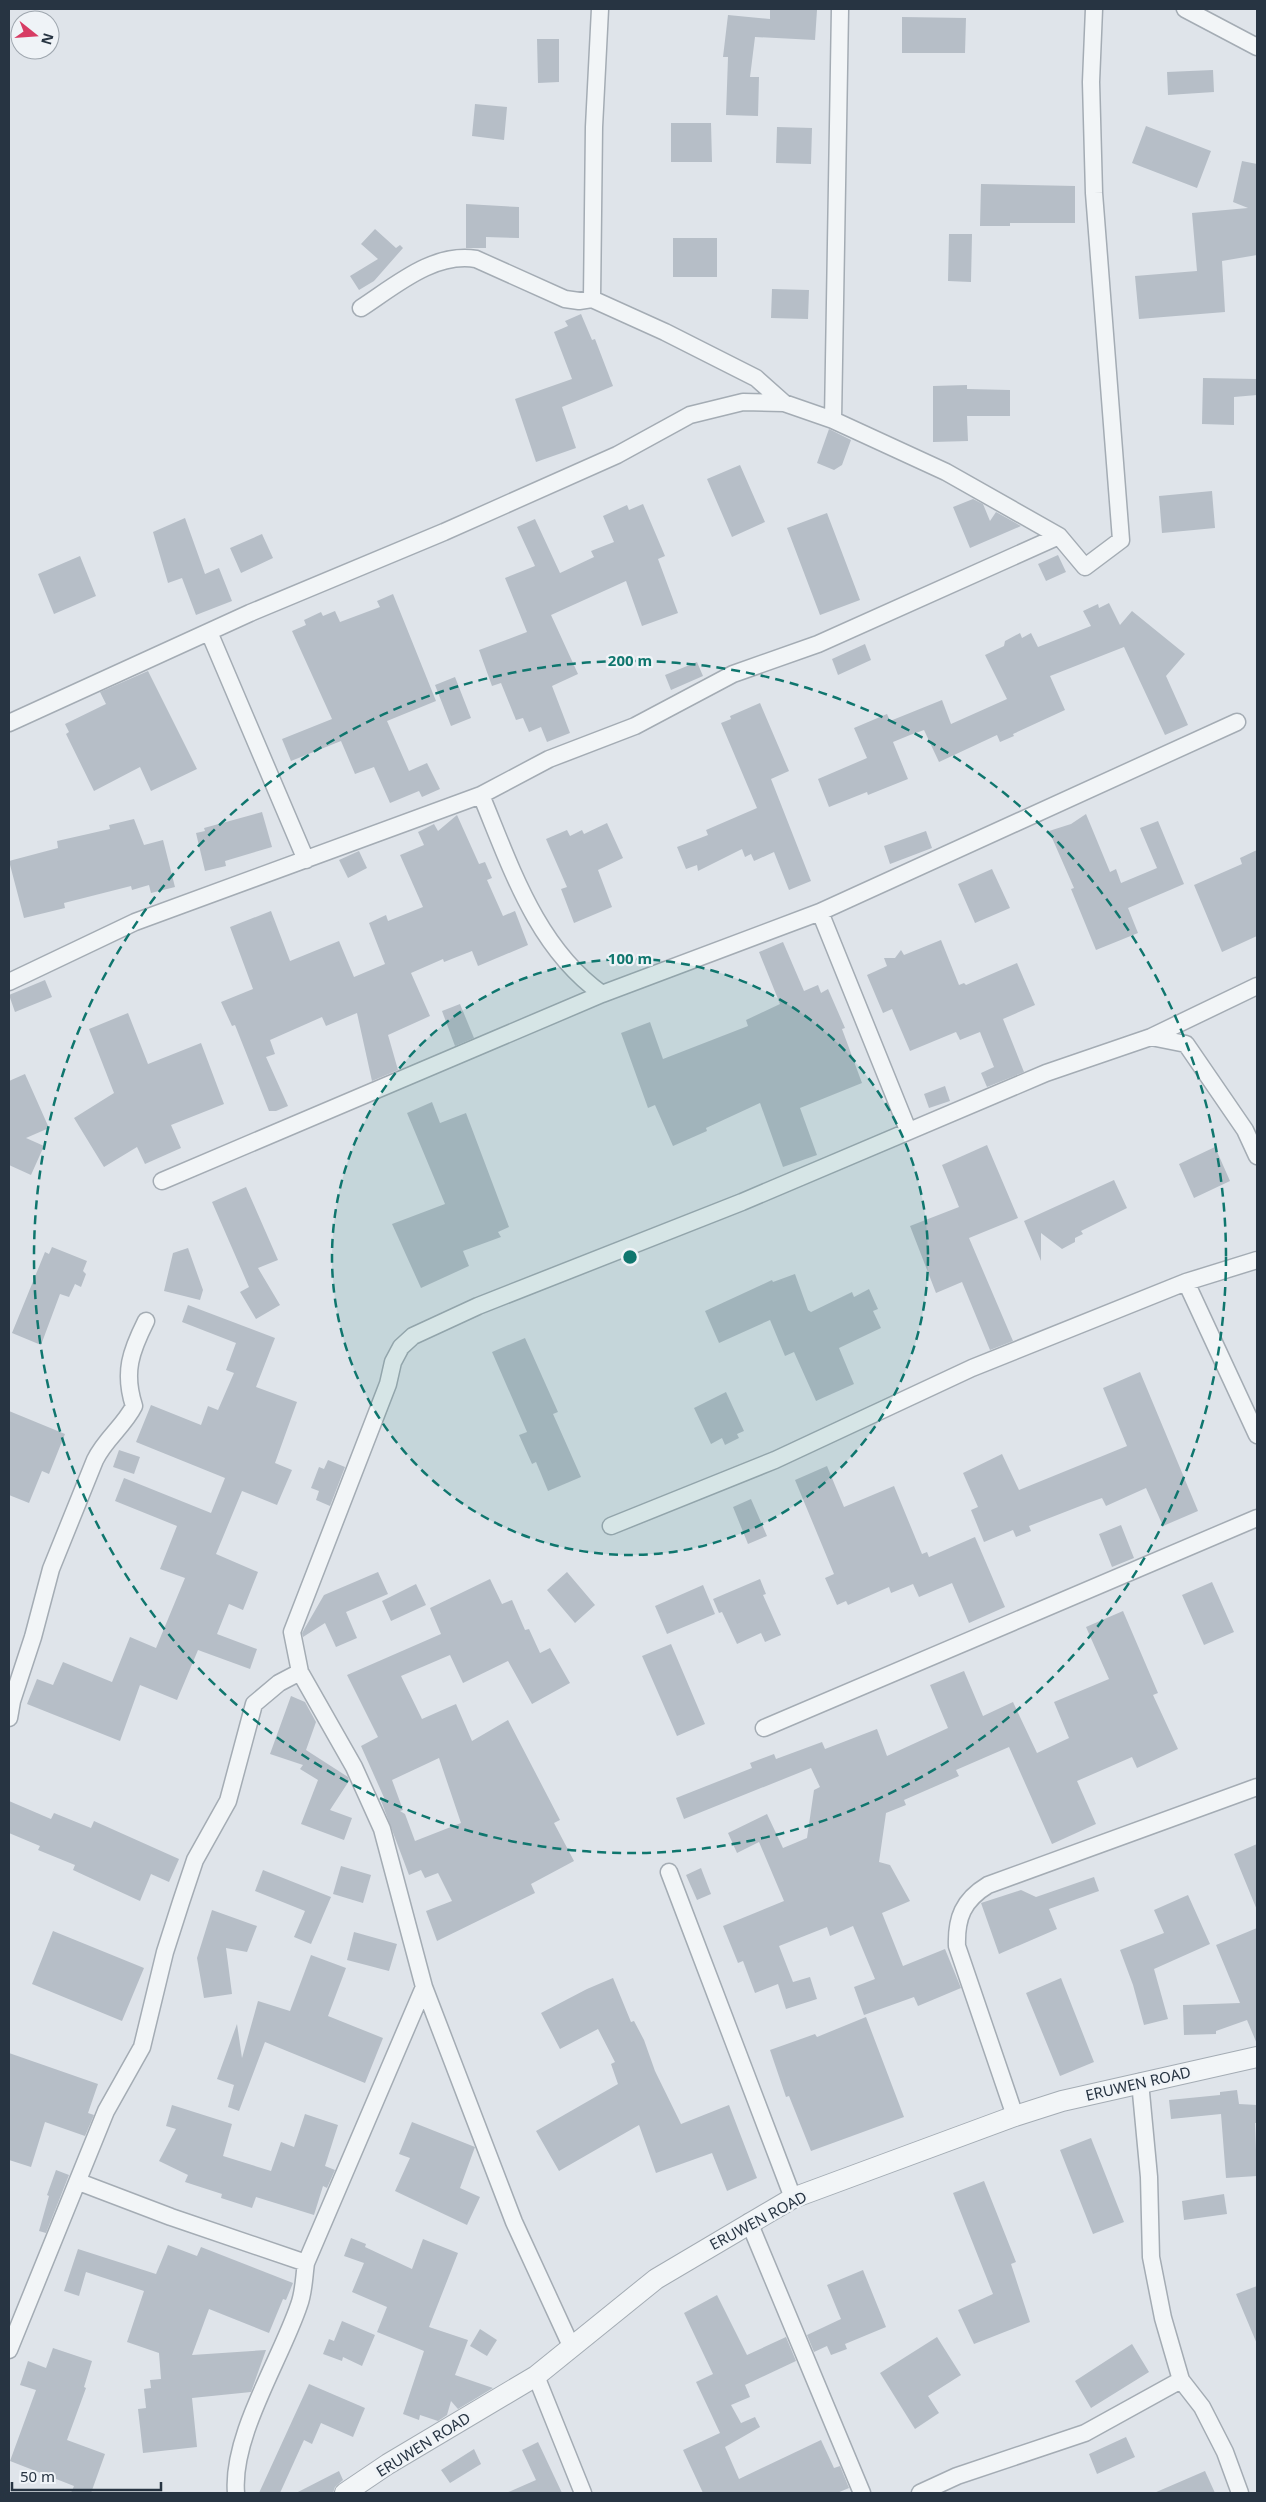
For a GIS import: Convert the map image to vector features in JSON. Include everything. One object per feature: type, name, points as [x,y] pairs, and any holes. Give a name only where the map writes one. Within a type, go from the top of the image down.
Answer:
[{"type":"street","points":[[592,299],[594,127],[600,9]]},
{"type":"street","points":[[833,420],[840,9]]},
{"type":"street","points":[[9,723],[209,632],[444,532],[608,459],[690,415],[743,402],[784,403],[833,420],[946,472],[1059,536],[1085,567],[1121,540],[1094,193],[1091,82],[1094,9]]},
{"type":"street","points":[[1185,9],[1257,47]]},
{"type":"street","points":[[361,308],[414,273],[460,256],[476,259],[564,299],[578,302],[592,299],[665,332],[756,378],[784,403]]},
{"type":"street","points":[[9,982],[135,922],[481,795],[550,758],[634,726],[733,674],[818,644],[1059,536]]},
{"type":"street","points":[[209,632],[306,860]]},
{"type":"street","points":[[162,1181],[602,994],[820,912],[1236,722]]},
{"type":"street","points":[[481,795],[539,927],[564,962],[602,994]]},
{"type":"street","points":[[820,912],[908,1130]]},
{"type":"street","points":[[572,2348],[514,2222],[424,1987],[382,1830],[354,1766],[300,1672],[292,1632],[388,1384],[393,1362],[401,1347],[413,1336],[478,1306],[742,1202],[1046,1073],[1151,1036],[1257,986]]},
{"type":"street","points":[[1186,1044],[1197,1014]]},
{"type":"street","points":[[1151,1036],[1186,1044],[1245,1130],[1257,1156]]},
{"type":"street","points":[[611,1526],[775,1460],[972,1368],[1186,1282],[1257,1260]]},
{"type":"street","points":[[1186,1282],[1257,1436]]},
{"type":"street","points":[[9,1718],[10,1694],[33,1637],[51,1569],[100,1448],[128,1419],[134,1406],[130,1394],[129,1366],[132,1349],[146,1320]]},
{"type":"street","points":[[764,1728],[1257,1518]]},
{"type":"street","points":[[9,2350],[79,2182],[106,2110],[142,2047],[165,1952],[195,1860],[228,1800],[254,1704],[271,1688],[300,1672]]},
{"type":"street","points":[[1015,2116],[957,1946],[956,1928],[960,1913],[967,1901],[988,1885],[1257,1787]]},
{"type":"street","points":[[669,1872],[793,2198]]},
{"type":"street","points":[[236,2493],[235,2484],[253,2414],[300,2304],[306,2263],[424,1987]]},
{"type":"street","name":"ERUWEN ROAD","points":[[345,2493],[388,2464],[536,2376],[656,2279],[749,2222],[793,2198],[1015,2116],[1062,2101],[1257,2056]]},
{"type":"street","points":[[1140,2082],[1150,2177],[1150,2257],[1163,2318],[1181,2380],[1202,2407],[1225,2452],[1240,2493]]},
{"type":"street","points":[[79,2182],[171,2217],[306,2263]]},
{"type":"street","points":[[749,2222],[862,2493]]},
{"type":"street","points":[[536,2376],[583,2493]]},
{"type":"street","points":[[920,2493],[958,2476],[1086,2433],[1181,2380]]},
{"type":"building","points":[[770,9],[817,10],[815,40],[755,37],[750,77],[759,77],[758,116],[726,115],[728,57],[723,57],[728,15],[770,19]]},
{"type":"building","points":[[902,17],[966,18],[965,53],[902,53]]},
{"type":"building","points":[[537,39],[559,39],[559,82],[538,83]]},
{"type":"building","points":[[1213,70],[1214,92],[1168,95],[1167,72]]},
{"type":"building","points":[[475,104],[507,107],[504,140],[472,136]]},
{"type":"building","points":[[671,123],[711,123],[712,162],[671,162]]},
{"type":"building","points":[[1146,126],[1211,151],[1197,188],[1132,163]]},
{"type":"building","points":[[777,127],[812,128],[811,164],[776,163]]},
{"type":"building","points":[[1242,161],[1257,164],[1257,255],[1222,261],[1225,312],[1139,319],[1135,276],[1197,271],[1192,213],[1248,208],[1233,202]]},
{"type":"building","points":[[981,184],[1075,186],[1075,223],[1010,223],[1010,226],[980,226]]},
{"type":"building","points":[[466,204],[519,207],[519,238],[486,237],[486,248],[466,248]]},
{"type":"building","points":[[375,229],[396,248],[400,245],[403,248],[374,281],[359,290],[350,276],[378,259],[361,244]]},
{"type":"building","points":[[949,234],[972,234],[971,282],[948,281]]},
{"type":"building","points":[[673,238],[717,238],[717,277],[673,277]]},
{"type":"building","points":[[772,289],[809,290],[808,319],[771,318]]},
{"type":"building","points":[[581,314],[592,340],[595,339],[613,386],[562,407],[576,448],[536,462],[515,399],[572,379],[554,332],[568,326],[565,321]]},
{"type":"building","points":[[1203,378],[1257,379],[1257,395],[1234,397],[1234,425],[1202,424]]},
{"type":"building","points":[[967,385],[967,389],[1010,390],[1010,416],[967,416],[968,441],[933,442],[933,386]]},
{"type":"building","points":[[829,429],[851,440],[842,465],[834,470],[817,463]]},
{"type":"building","points":[[740,465],[765,522],[732,537],[707,479]]},
{"type":"building","points":[[1212,491],[1215,528],[1162,533],[1159,496]]},
{"type":"building","points":[[973,499],[983,504],[990,521],[996,512],[1021,526],[970,548],[953,507]]},
{"type":"building","points":[[643,504],[665,556],[658,559],[678,613],[642,626],[626,581],[551,615],[578,674],[552,686],[570,733],[547,742],[541,727],[529,732],[523,718],[516,720],[501,683],[492,686],[479,650],[527,632],[505,578],[535,566],[517,527],[535,519],[560,573],[594,557],[591,551],[614,542],[603,516],[627,505],[629,510]]},
{"type":"building","points":[[827,513],[860,600],[820,615],[787,528]]},
{"type":"building","points":[[185,518],[205,574],[219,568],[232,601],[196,615],[182,578],[168,583],[153,532]]},
{"type":"building","points":[[262,534],[273,558],[241,573],[230,548]]},
{"type":"building","points":[[1058,555],[1066,572],[1046,581],[1038,564]]},
{"type":"building","points":[[80,556],[96,596],[54,614],[38,574]]},
{"type":"building","points":[[393,594],[436,701],[387,721],[409,771],[427,763],[440,789],[422,797],[419,791],[390,803],[374,767],[355,774],[341,741],[291,761],[282,739],[332,719],[292,631],[306,625],[304,620],[321,612],[323,616],[335,611],[340,622],[380,607],[377,601]]},
{"type":"building","points":[[1109,603],[1120,625],[1132,611],[1185,654],[1166,676],[1188,725],[1165,735],[1124,647],[1050,676],[1065,710],[1000,742],[997,735],[939,762],[924,730],[910,735],[893,742],[908,779],[868,795],[867,792],[829,807],[818,779],[867,758],[854,728],[887,714],[890,721],[942,700],[951,724],[1007,699],[985,655],[1004,646],[1005,641],[1020,633],[1022,638],[1031,633],[1038,647],[1091,626],[1083,611],[1098,604],[1099,608]]},
{"type":"building","points":[[865,644],[871,660],[838,675],[832,659]]},
{"type":"building","points":[[697,662],[703,676],[671,690],[665,675]]},
{"type":"building","points":[[148,671],[197,769],[151,791],[140,767],[94,791],[66,734],[69,732],[65,724],[106,704],[100,692]]},
{"type":"building","points":[[455,677],[471,718],[451,726],[435,685]]},
{"type":"building","points":[[760,703],[789,771],[771,779],[811,881],[789,890],[774,852],[754,861],[751,854],[745,857],[742,849],[698,871],[697,865],[686,869],[677,847],[708,835],[706,830],[757,808],[721,723],[731,719],[730,716]]},
{"type":"building","points":[[262,812],[272,847],[225,861],[226,866],[205,871],[196,833],[205,831],[204,828]]},
{"type":"building","points":[[1086,814],[1110,872],[1116,869],[1121,883],[1157,868],[1140,828],[1158,821],[1184,884],[1128,908],[1138,933],[1096,950],[1071,889],[1074,888],[1049,831],[1071,824]]},
{"type":"building","points":[[457,815],[479,864],[485,862],[492,878],[487,880],[503,916],[515,911],[528,945],[478,966],[472,951],[444,962],[443,959],[411,973],[430,1016],[388,1035],[398,1070],[372,1081],[357,1013],[326,1026],[322,1017],[270,1040],[275,1054],[266,1057],[288,1106],[276,1111],[269,1111],[235,1025],[232,1026],[221,1002],[253,989],[230,927],[271,911],[290,961],[339,941],[354,977],[385,964],[369,923],[386,915],[388,921],[423,907],[400,855],[424,845],[418,832],[434,824],[438,831]]},
{"type":"building","points":[[134,819],[144,845],[163,840],[175,887],[151,893],[149,885],[132,890],[131,886],[64,903],[65,908],[24,918],[9,861],[58,848],[57,841],[110,829],[109,825]]},
{"type":"building","points":[[607,823],[623,858],[598,870],[612,907],[574,923],[561,889],[567,887],[546,839],[567,830],[570,836],[582,830],[584,834]]},
{"type":"building","points":[[926,831],[932,848],[890,864],[884,846]]},
{"type":"building","points":[[1257,850],[1257,936],[1222,952],[1194,885],[1242,864],[1240,858]]},
{"type":"building","points":[[359,851],[367,868],[348,878],[339,860]]},
{"type":"building","points":[[992,869],[1010,908],[975,923],[958,884]]},
{"type":"building","points":[[941,940],[959,985],[964,983],[966,985],[1017,963],[1035,1005],[1003,1019],[1024,1072],[987,1087],[981,1073],[994,1067],[980,1032],[960,1040],[956,1032],[910,1051],[892,1009],[883,1013],[867,975],[887,966],[884,958],[895,958],[901,950],[904,955]]},
{"type":"building","points":[[783,942],[804,991],[818,985],[821,993],[828,989],[845,1028],[842,1029],[862,1083],[800,1108],[817,1155],[783,1167],[760,1103],[706,1128],[707,1131],[673,1146],[655,1105],[648,1108],[621,1033],[650,1022],[663,1059],[748,1026],[746,1020],[780,1004],[759,952]]},
{"type":"building","points":[[45,980],[52,997],[15,1012],[9,995]]},
{"type":"building","points":[[460,1004],[474,1038],[455,1046],[442,1011]]},
{"type":"building","points":[[128,1013],[148,1064],[201,1043],[224,1104],[171,1125],[181,1148],[145,1164],[137,1147],[104,1167],[74,1118],[114,1093],[89,1029]]},
{"type":"building","points":[[25,1074],[49,1128],[26,1138],[44,1146],[31,1175],[9,1165],[9,1081]]},
{"type":"building","points":[[945,1086],[950,1101],[929,1108],[924,1094]]},
{"type":"building","points":[[432,1102],[440,1123],[466,1113],[509,1227],[498,1232],[501,1237],[463,1251],[469,1266],[421,1288],[392,1224],[445,1204],[407,1113]]},
{"type":"building","points":[[987,1145],[1018,1218],[969,1238],[1013,1341],[990,1350],[962,1282],[936,1293],[910,1226],[959,1207],[942,1165]]},
{"type":"building","points":[[1215,1147],[1230,1181],[1194,1198],[1179,1164]]},
{"type":"building","points":[[1114,1180],[1127,1208],[1081,1231],[1083,1234],[1075,1238],[1075,1242],[1062,1249],[1041,1233],[1041,1261],[1024,1221]]},
{"type":"building","points":[[246,1187],[278,1260],[258,1268],[280,1305],[256,1319],[240,1292],[249,1287],[212,1202]]},
{"type":"building","points":[[52,1247],[87,1261],[83,1271],[86,1274],[81,1287],[75,1284],[69,1297],[60,1294],[41,1345],[12,1333],[45,1252],[49,1254]]},
{"type":"building","points":[[188,1248],[203,1290],[200,1300],[164,1291],[173,1253]]},
{"type":"building","points":[[795,1274],[808,1310],[811,1312],[852,1292],[854,1297],[869,1289],[878,1309],[873,1311],[881,1328],[839,1348],[854,1384],[816,1401],[794,1352],[785,1356],[770,1320],[719,1343],[705,1311],[772,1280],[773,1282]]},
{"type":"building","points":[[188,1305],[275,1338],[256,1387],[297,1402],[275,1463],[292,1470],[277,1505],[242,1491],[216,1554],[258,1572],[243,1610],[229,1604],[217,1634],[257,1649],[250,1669],[198,1650],[177,1700],[140,1685],[120,1741],[27,1704],[37,1679],[53,1685],[63,1662],[112,1682],[130,1637],[156,1648],[185,1578],[160,1569],[177,1526],[115,1501],[124,1478],[211,1513],[225,1478],[136,1442],[151,1405],[201,1425],[208,1406],[218,1410],[234,1373],[226,1370],[236,1343],[182,1322]]},
{"type":"building","points":[[525,1338],[558,1412],[553,1414],[581,1477],[548,1491],[536,1462],[532,1464],[519,1435],[527,1432],[492,1352]]},
{"type":"building","points":[[1140,1372],[1198,1511],[1163,1526],[1146,1488],[1106,1506],[1102,1498],[1088,1503],[1029,1526],[1031,1531],[1016,1537],[1013,1530],[984,1542],[971,1510],[978,1507],[963,1473],[1002,1454],[1019,1490],[1127,1446],[1103,1388]]},
{"type":"building","points":[[726,1392],[744,1431],[737,1434],[739,1438],[725,1445],[722,1438],[711,1444],[694,1408]]},
{"type":"building","points":[[9,1411],[65,1434],[49,1474],[42,1471],[29,1503],[9,1495]]},
{"type":"building","points":[[119,1450],[140,1457],[134,1474],[113,1467]]},
{"type":"building","points":[[328,1460],[345,1467],[330,1506],[316,1500],[319,1491],[311,1488],[319,1467],[324,1469]]},
{"type":"building","points":[[827,1466],[844,1507],[894,1486],[922,1554],[927,1552],[929,1557],[975,1537],[1005,1607],[969,1623],[952,1583],[919,1597],[913,1584],[891,1593],[889,1587],[848,1605],[846,1601],[837,1605],[825,1578],[834,1574],[795,1480]]},
{"type":"building","points":[[751,1499],[767,1536],[748,1544],[733,1507]]},
{"type":"building","points":[[1121,1525],[1134,1558],[1112,1567],[1099,1534]]},
{"type":"building","points":[[378,1572],[388,1594],[346,1612],[357,1638],[336,1647],[325,1623],[303,1637],[302,1633],[324,1595]]},
{"type":"building","points":[[567,1572],[595,1605],[575,1623],[547,1590]]},
{"type":"building","points":[[490,1579],[502,1604],[512,1600],[525,1630],[529,1629],[540,1653],[550,1648],[570,1683],[532,1704],[508,1661],[463,1683],[450,1655],[401,1676],[422,1719],[456,1704],[472,1741],[508,1720],[560,1820],[554,1823],[574,1861],[531,1884],[535,1893],[437,1941],[426,1911],[452,1901],[438,1873],[425,1878],[421,1870],[409,1875],[380,1798],[386,1802],[361,1746],[378,1737],[347,1675],[441,1634],[430,1608]],"holes":[[[439,1758],[461,1823],[415,1841],[405,1814],[400,1811],[403,1810],[392,1780]]]},
{"type":"building","points":[[760,1579],[766,1594],[763,1595],[781,1635],[765,1642],[761,1633],[737,1644],[722,1612],[719,1613],[713,1599]]},
{"type":"building","points":[[1212,1582],[1234,1632],[1204,1645],[1182,1595]]},
{"type":"building","points":[[416,1584],[426,1605],[391,1621],[382,1601]]},
{"type":"building","points":[[703,1585],[715,1614],[667,1634],[655,1606]]},
{"type":"building","points":[[1123,1611],[1158,1693],[1153,1695],[1178,1749],[1137,1768],[1132,1757],[1077,1781],[1096,1824],[1052,1844],[1009,1747],[956,1770],[959,1776],[904,1800],[906,1805],[886,1813],[879,1862],[890,1865],[910,1901],[882,1913],[903,1966],[945,1949],[961,1988],[918,2006],[914,1997],[864,2015],[854,1987],[875,1979],[853,1926],[830,1936],[827,1927],[779,1946],[793,1982],[810,1977],[817,1999],[786,2009],[778,1984],[755,1993],[743,1961],[738,1963],[723,1926],[784,1901],[759,1842],[737,1853],[728,1833],[767,1814],[783,1848],[807,1838],[814,1790],[820,1787],[811,1768],[684,1819],[676,1798],[752,1768],[750,1763],[774,1754],[776,1759],[822,1742],[825,1749],[877,1729],[887,1756],[948,1728],[930,1685],[964,1671],[983,1716],[1013,1702],[1037,1753],[1069,1738],[1054,1702],[1109,1679],[1086,1627]]},
{"type":"building","points":[[671,1644],[705,1724],[677,1736],[642,1656]]},
{"type":"building","points":[[291,1696],[305,1702],[316,1722],[306,1750],[348,1777],[349,1781],[330,1810],[352,1818],[344,1840],[301,1824],[318,1780],[300,1769],[303,1765],[270,1754]]},
{"type":"building","points":[[9,1801],[51,1819],[54,1813],[91,1828],[94,1821],[179,1859],[169,1882],[151,1874],[140,1901],[73,1870],[75,1865],[38,1850],[40,1846],[9,1833]]},
{"type":"building","points":[[1257,1844],[1257,1910],[1234,1854]]},
{"type":"building","points":[[341,1866],[371,1875],[363,1903],[333,1894]]},
{"type":"building","points":[[701,1868],[711,1894],[697,1900],[686,1875]]},
{"type":"building","points":[[263,1870],[331,1897],[311,1944],[294,1937],[305,1911],[255,1891]]},
{"type":"building","points":[[1094,1877],[1099,1891],[1049,1909],[1057,1929],[999,1954],[981,1903],[1021,1890],[1036,1897]]},
{"type":"building","points":[[1188,1895],[1210,1944],[1154,1969],[1168,2019],[1144,2025],[1133,1985],[1120,1950],[1164,1933],[1154,1910]]},
{"type":"building","points":[[212,1910],[257,1926],[247,1952],[226,1948],[232,1994],[204,1998],[197,1958]]},
{"type":"building","points":[[1257,1928],[1257,2044],[1247,2020],[1216,2031],[1216,2034],[1184,2035],[1183,2005],[1240,2003],[1216,1945]]},
{"type":"building","points":[[53,1931],[144,1968],[122,2021],[32,1984]]},
{"type":"building","points":[[354,1932],[397,1944],[389,1971],[347,1960]]},
{"type":"building","points":[[311,1955],[346,1968],[328,2016],[383,2038],[365,2083],[265,2042],[239,2111],[228,2107],[234,2085],[217,2079],[237,2024],[242,2058],[258,2001],[290,2011]]},
{"type":"building","points":[[613,1978],[631,2022],[634,2021],[644,2040],[655,2071],[681,2124],[729,2105],[757,2178],[727,2191],[712,2153],[656,2173],[639,2125],[559,2171],[536,2131],[618,2084],[611,2064],[615,2062],[598,2029],[560,2049],[541,2013]]},
{"type":"building","points":[[1061,1978],[1094,2062],[1060,2076],[1026,1993]]},
{"type":"building","points":[[866,2017],[904,2117],[811,2151],[789,2096],[786,2097],[770,2050],[815,2034],[817,2037]]},
{"type":"building","points":[[9,2053],[98,2084],[88,2113],[94,2115],[85,2136],[45,2122],[31,2167],[9,2160]]},
{"type":"building","points":[[1237,2090],[1239,2104],[1257,2105],[1257,2123],[1255,2123],[1257,2176],[1226,2178],[1221,2114],[1171,2119],[1169,2100],[1220,2095],[1220,2092]]},
{"type":"building","points":[[172,2105],[232,2124],[223,2156],[271,2171],[281,2142],[294,2147],[305,2114],[338,2125],[325,2166],[335,2170],[327,2188],[323,2186],[314,2215],[256,2197],[252,2208],[221,2198],[222,2194],[185,2182],[188,2175],[159,2161],[176,2129],[166,2126]]},
{"type":"building","points":[[412,2122],[475,2147],[460,2188],[480,2197],[467,2225],[395,2191],[410,2158],[399,2154]]},
{"type":"building","points":[[1091,2138],[1124,2222],[1093,2234],[1060,2150]]},
{"type":"building","points":[[56,2170],[69,2175],[46,2233],[39,2231],[49,2196],[47,2195]]},
{"type":"building","points":[[984,2181],[1016,2262],[1011,2264],[1030,2322],[974,2344],[958,2310],[993,2294],[953,2193]]},
{"type":"building","points":[[1224,2194],[1227,2214],[1184,2220],[1182,2201]]},
{"type":"building","points":[[351,2238],[366,2244],[365,2247],[412,2269],[423,2239],[458,2253],[429,2327],[468,2340],[455,2375],[493,2388],[458,2409],[451,2401],[447,2415],[438,2421],[420,2415],[419,2420],[403,2414],[424,2351],[377,2332],[387,2307],[352,2292],[364,2263],[344,2256]]},
{"type":"building","points":[[168,2245],[197,2256],[201,2247],[293,2283],[286,2300],[283,2299],[269,2333],[209,2309],[192,2355],[266,2350],[251,2392],[192,2398],[197,2447],[143,2453],[138,2409],[146,2408],[144,2389],[151,2388],[150,2380],[161,2379],[159,2353],[127,2342],[144,2291],[86,2272],[79,2296],[64,2291],[78,2249],[156,2274]]},
{"type":"building","points":[[863,2270],[886,2327],[845,2344],[847,2349],[831,2355],[827,2346],[814,2352],[807,2335],[841,2319],[827,2285]]},
{"type":"building","points":[[1257,2286],[1257,2344],[1236,2294]]},
{"type":"building","points":[[717,2295],[747,2355],[786,2337],[796,2361],[745,2385],[750,2397],[731,2405],[741,2423],[755,2417],[760,2427],[725,2447],[739,2479],[821,2440],[834,2468],[840,2466],[849,2488],[837,2493],[703,2493],[683,2450],[720,2433],[696,2382],[713,2374],[684,2313]]},
{"type":"building","points":[[342,2321],[375,2335],[362,2366],[343,2357],[342,2361],[323,2354],[329,2339],[334,2341]]},
{"type":"building","points":[[480,2329],[497,2340],[487,2356],[470,2346]]},
{"type":"building","points":[[937,2337],[961,2375],[928,2396],[939,2413],[915,2429],[880,2373]]},
{"type":"building","points":[[1132,2344],[1149,2372],[1091,2408],[1075,2381]]},
{"type":"building","points":[[53,2348],[92,2361],[84,2387],[86,2388],[67,2440],[105,2454],[91,2493],[71,2493],[74,2486],[10,2461],[36,2390],[20,2385],[28,2361],[46,2368]]},
{"type":"building","points":[[309,2384],[365,2408],[353,2437],[321,2423],[312,2444],[304,2440],[280,2493],[259,2493]]},
{"type":"building","points":[[1126,2437],[1135,2457],[1097,2474],[1089,2454]]},
{"type":"building","points":[[538,2442],[562,2493],[506,2493],[536,2480],[522,2450]]},
{"type":"building","points":[[474,2449],[481,2464],[450,2483],[441,2470]]},
{"type":"building","points":[[339,2471],[343,2480],[335,2487],[333,2493],[296,2493]]},
{"type":"building","points":[[1205,2471],[1215,2493],[1154,2493]]}]
